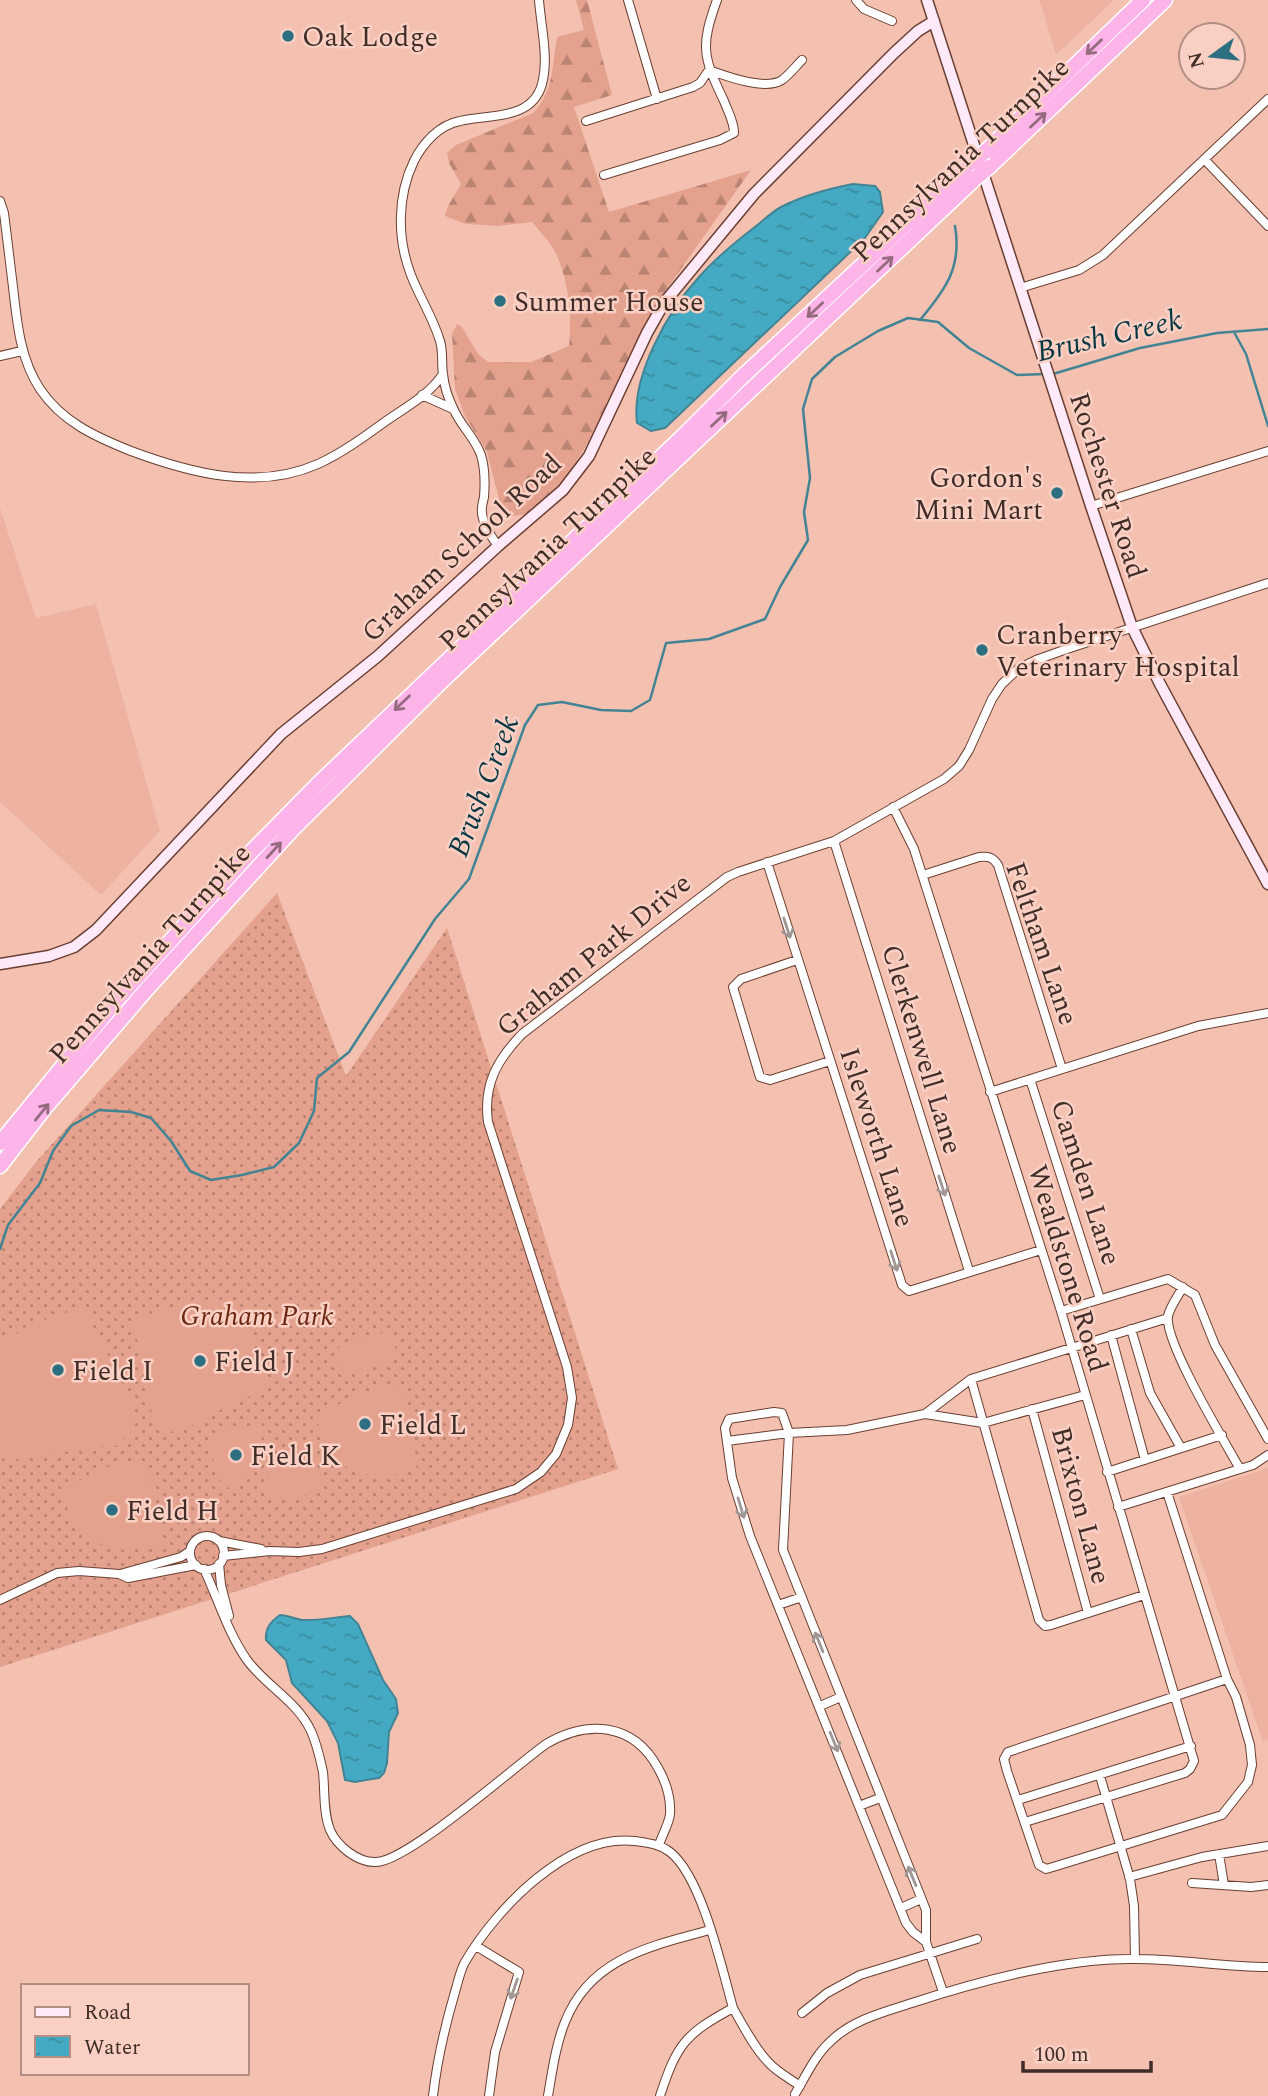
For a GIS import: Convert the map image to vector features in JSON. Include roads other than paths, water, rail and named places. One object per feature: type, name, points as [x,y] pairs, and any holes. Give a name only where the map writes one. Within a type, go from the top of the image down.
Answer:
[{"type":"highway","name":"Pennsylvania Turnpike","points":[[0,1166],[44,1109],[147,989],[292,830],[441,682],[975,170],[985,152],[1143,0]]},
{"type":"highway","name":"Pennsylvania Turnpike","points":[[0,1143],[117,1000],[249,854],[321,781],[743,376],[975,170],[989,167],[1164,0]]},
{"type":"street","points":[[498,546],[484,523],[484,474],[480,453],[453,409],[443,374],[440,338],[404,253],[401,215],[413,162],[431,136],[460,121],[505,116],[524,107],[536,96],[543,80],[544,58],[539,0]]},
{"type":"street","points":[[628,0],[657,99]]},
{"type":"street","points":[[604,176],[720,140],[734,133],[733,121],[709,70],[705,51],[709,22],[717,0]]},
{"type":"street","points":[[856,0],[864,9],[892,21]]},
{"type":"street","name":"Rochester Road","points":[[927,0],[1132,627],[1268,884]]},
{"type":"street","name":"Graham School Road","points":[[0,964],[49,956],[74,947],[96,930],[281,734],[378,656],[498,546],[563,491],[589,456],[664,303],[754,194],[894,53],[918,31],[934,21]]},
{"type":"street","points":[[709,70],[742,81],[774,83],[782,80],[802,60]]},
{"type":"street","points":[[586,121],[693,87],[700,83],[709,70]]},
{"type":"street","points":[[1020,288],[1091,264],[1268,100]]},
{"type":"street","points":[[1205,160],[1268,226]]},
{"type":"street","points":[[0,201],[4,213],[22,351],[31,375],[42,393],[74,424],[93,436],[201,474],[268,476],[316,465],[344,450],[422,395],[436,384],[443,374]]},
{"type":"street","points":[[0,356],[22,351]]},
{"type":"street","points":[[422,395],[453,409]]},
{"type":"street","points":[[1091,506],[1268,451]]},
{"type":"street","name":"Graham Park Drive","points":[[0,1600],[57,1573],[79,1571],[119,1574],[181,1557],[190,1551],[193,1542],[201,1537],[210,1536],[219,1541],[270,1551],[299,1552],[340,1545],[516,1489],[541,1472],[556,1454],[568,1425],[572,1398],[567,1367],[488,1122],[486,1106],[491,1078],[503,1053],[522,1034],[727,877],[834,841],[944,779],[955,770],[969,750],[992,699],[1002,684],[1018,669],[1036,660],[1268,583]]},
{"type":"street","name":"Wealdstone Road","points":[[893,807],[908,833],[923,876],[1061,1311],[1191,1746]]},
{"type":"street","name":"Clerkenwell Lane","points":[[834,841],[969,1271]]},
{"type":"street","name":"Feltham Lane","points":[[923,876],[979,858],[994,859],[998,864],[1062,1069]]},
{"type":"street","name":"Isleworth Lane","points":[[767,862],[902,1285],[909,1291],[1041,1250]]},
{"type":"street","points":[[797,960],[741,979],[733,987],[760,1077],[770,1080],[830,1061]]},
{"type":"street","points":[[990,1092],[1198,1026],[1268,1013]]},
{"type":"street","name":"Camden Lane","points":[[1030,1079],[1100,1299]]},
{"type":"street","points":[[1061,1311],[1168,1279],[1183,1287],[1195,1295],[1215,1345],[1268,1438]]},
{"type":"street","points":[[1183,1287],[1168,1318],[1181,1361],[1240,1469]]},
{"type":"street","points":[[925,1414],[971,1379],[1168,1318]]},
{"type":"street","points":[[1131,1329],[1150,1393],[1181,1448]]},
{"type":"street","points":[[1111,1335],[1146,1460]]},
{"type":"street","points":[[971,1379],[1039,1620],[1045,1626],[1051,1625],[1144,1595]]},
{"type":"street","points":[[727,1441],[789,1433],[846,1430],[925,1414],[983,1423],[1085,1395]]},
{"type":"street","name":"Brixton Lane","points":[[1032,1409],[1088,1613]]},
{"type":"street","points":[[926,1942],[906,1923],[750,1536],[732,1478],[725,1428],[729,1419],[782,1413],[789,1433],[783,1550],[926,1910],[926,1942],[943,1992]]},
{"type":"street","points":[[1107,1472],[1222,1436]]},
{"type":"street","points":[[1118,1507],[1259,1463],[1268,1455]]},
{"type":"street","points":[[1167,1492],[1251,1745],[1252,1765],[1248,1782],[1222,1815],[1046,1869],[1039,1865],[1007,1771],[1004,1759],[1008,1752],[1227,1679]]},
{"type":"street","points":[[219,1541],[223,1548],[221,1585],[234,1636]]},
{"type":"street","points":[[190,1551],[191,1559],[200,1567],[217,1597],[227,1624],[246,1658],[256,1671],[288,1700],[310,1728],[323,1773],[324,1803],[330,1829],[337,1842],[358,1858],[376,1862],[394,1857],[421,1841],[546,1744],[563,1734],[589,1729],[612,1730],[645,1748],[653,1759],[670,1798],[670,1818],[659,1845]]},
{"type":"street","name":"Graham Park Drive","points":[[119,1574],[128,1578],[215,1567],[221,1560],[270,1551]]},
{"type":"street","points":[[778,1605],[802,1597]]},
{"type":"street","points":[[820,1706],[841,1697]]},
{"type":"street","points":[[1018,1800],[1191,1746],[1194,1761],[1185,1773],[1025,1822]]},
{"type":"street","points":[[1100,1776],[1129,1877],[1134,1906],[1135,1959]]},
{"type":"street","points":[[859,1806],[880,1798]]},
{"type":"street","points":[[433,2096],[442,2039],[464,1964],[493,1922],[520,1893],[573,1854],[595,1845],[626,1840],[659,1845],[681,1863],[696,1889],[733,2008],[741,2024],[767,2062],[798,2090],[817,2057],[831,2041],[850,2027],[943,1992],[1048,1967],[1085,1962],[1135,1959],[1268,1968]]},
{"type":"street","points":[[1129,1877],[1219,1854],[1268,1846]]},
{"type":"street","points":[[1219,1854],[1224,1885]]},
{"type":"street","points":[[1192,1883],[1251,1887],[1268,1885]]},
{"type":"street","points":[[901,1908],[921,1899]]},
{"type":"street","points":[[548,2096],[564,2023],[576,1999],[594,1977],[633,1953],[710,1930]]},
{"type":"street","points":[[802,2013],[827,1993],[860,1975],[977,1939]]},
{"type":"street","points":[[476,1946],[519,1972],[495,2052],[489,2096]]},
{"type":"street","points":[[660,2096],[672,2060],[684,2042],[733,2008]]},
{"type":"water","points":[[853,184],[875,186],[880,192],[883,212],[864,239],[665,428],[651,431],[637,423],[640,385],[654,345],[675,308],[699,277],[777,209],[825,190]]},
{"type":"water","points":[[280,1615],[308,1620],[350,1616],[358,1624],[383,1680],[396,1699],[398,1713],[389,1732],[387,1763],[379,1778],[355,1782],[345,1780],[338,1743],[327,1721],[292,1683],[286,1660],[266,1640],[269,1626]]},
{"type":"waterway","points":[[920,320],[950,277],[956,254],[955,226]]},
{"type":"waterway","name":"Brush Creek","points":[[0,1249],[8,1225],[40,1183],[53,1151],[71,1126],[99,1110],[131,1112],[151,1118],[171,1141],[190,1171],[211,1180],[274,1167],[299,1143],[314,1111],[317,1078],[349,1052],[435,919],[469,879],[525,725],[538,705],[562,702],[601,710],[631,711],[650,700],[666,643],[709,639],[765,619],[780,587],[808,540],[804,512],[810,478],[803,409],[812,379],[835,357],[878,331],[908,318],[938,322],[969,348],[1017,375],[1046,374]]},
{"type":"waterway","name":"Brush Creek","points":[[1053,374],[1140,348],[1217,333],[1268,329]]},
{"type":"waterway","points":[[1234,332],[1246,354],[1268,426]]},
{"type":"place","name":"Oak Lodge","points":[[288,36]]},
{"type":"place","name":"Summer House","points":[[500,301]]},
{"type":"place","name":"Gordon's Mini Mart","points":[[1057,493]]},
{"type":"place","name":"Cranberry Veterinary Hospital","points":[[982,650]]},
{"type":"place","name":"Field J","points":[[200,1361]]},
{"type":"place","name":"Field I","points":[[58,1370]]},
{"type":"place","name":"Field L","points":[[365,1424]]},
{"type":"place","name":"Field K","points":[[236,1455]]},
{"type":"place","name":"Field H","points":[[112,1510]]},
{"type":"park label","name":"Graham Park","points":[[257,1315]]}]
